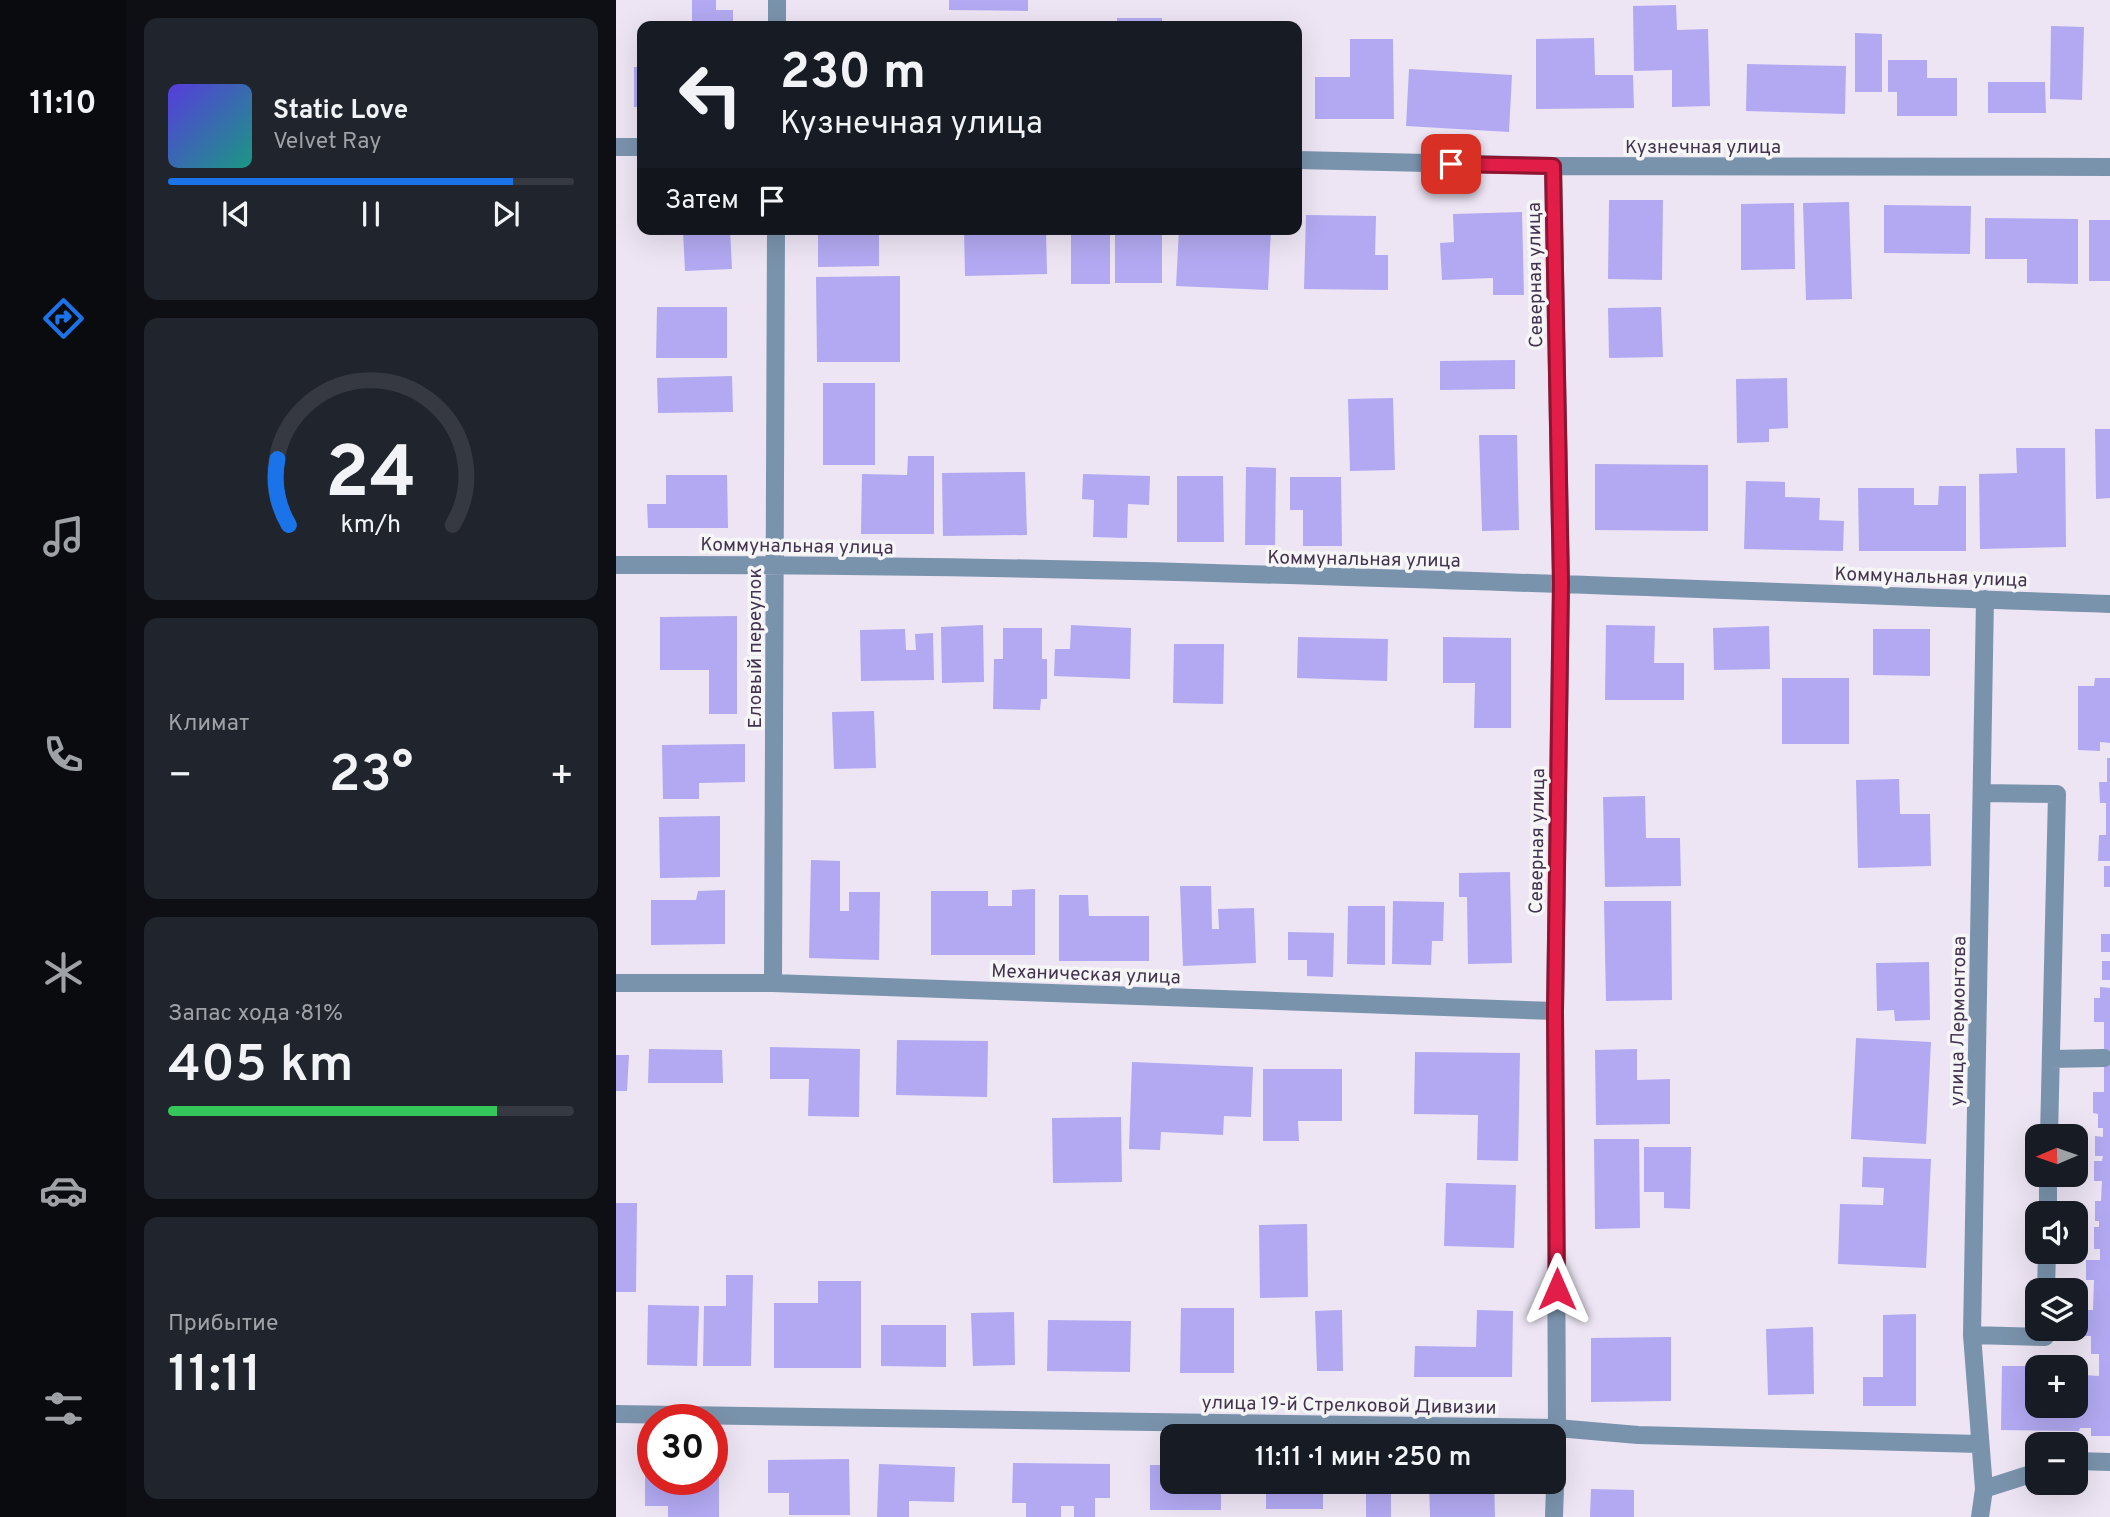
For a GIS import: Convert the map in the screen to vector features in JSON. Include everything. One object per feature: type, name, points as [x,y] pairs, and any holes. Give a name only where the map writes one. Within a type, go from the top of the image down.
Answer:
[{"type":"street","points":[[777,0],[777,21]]},
{"type":"street","points":[[616,147],[637,147]]},
{"type":"street","name":"Кузнечная улица","points":[[1302,160],[1553,166],[2110,167]]},
{"type":"street","name":"Северная улица","points":[[1553,166],[1561,583],[1555,1011],[1557,1424]]},
{"type":"street","name":"Еловый переулок","points":[[773,983],[776,235]]},
{"type":"street","name":"Коммунальная улица","points":[[616,565],[775,565],[1561,583],[2110,604]]},
{"type":"street","name":"улица Лермонтова","points":[[1979,1444],[1972,1335],[1985,599]]},
{"type":"street","points":[[1983,793],[2057,794],[2049,1124]]},
{"type":"street","name":"Механическая улица","points":[[616,983],[773,983],[1555,1011]]},
{"type":"street","points":[[2051,1059],[2104,1058]]},
{"type":"street","points":[[1972,1335],[2025,1336]]},
{"type":"street","name":"улица 19-й Стрелковой Дивизии","points":[[616,1414],[1288,1424]]},
{"type":"street","name":"улица 19-й Стрелковой Дивизии","points":[[1566,1429],[1637,1435],[1979,1444]]},
{"type":"street","points":[[1979,1444],[1984,1489],[1980,1517]]},
{"type":"street","points":[[2088,1461],[2110,1462]]},
{"type":"street","points":[[1984,1489],[2025,1476]]},
{"type":"street","name":"Северная улица","points":[[1554,1517],[1555,1494]]},
{"type":"building","points":[[692,0],[716,0],[716,10],[733,10],[733,21],[692,21]]},
{"type":"building","points":[[949,0],[1028,0],[1028,11],[949,10]]},
{"type":"building","points":[[1676,5],[1677,30],[1708,29],[1710,106],[1672,107],[1672,70],[1634,71],[1633,6]]},
{"type":"building","points":[[1117,18],[1162,18],[1162,21],[1117,21]]},
{"type":"building","points":[[2051,26],[2084,27],[2082,100],[2050,99]]},
{"type":"building","points":[[1855,33],[1882,34],[1882,92],[1855,92]]},
{"type":"building","points":[[1594,38],[1595,75],[1633,75],[1634,108],[1536,109],[1536,39]]},
{"type":"building","points":[[1350,39],[1393,39],[1394,119],[1315,119],[1315,77],[1350,77]]},
{"type":"building","points":[[1888,60],[1927,60],[1927,78],[1957,78],[1957,116],[1897,116],[1897,92],[1888,92]]},
{"type":"building","points":[[1747,64],[1846,66],[1845,114],[1746,111]]},
{"type":"building","points":[[634,67],[637,67],[637,107],[634,107]]},
{"type":"building","points":[[1409,69],[1512,75],[1509,132],[1406,126]]},
{"type":"building","points":[[1988,82],[2045,82],[2046,113],[1988,113]]},
{"type":"building","points":[[1609,200],[1663,200],[1662,280],[1608,279]]},
{"type":"building","points":[[1849,202],[1852,299],[1806,300],[1803,203]]},
{"type":"building","points":[[1794,203],[1795,269],[1741,270],[1741,204]]},
{"type":"building","points":[[1884,205],[1971,206],[1970,254],[1884,253]]},
{"type":"building","points":[[1522,212],[1524,295],[1493,295],[1493,278],[1442,280],[1440,243],[1454,242],[1453,214]]},
{"type":"building","points":[[1306,215],[1376,216],[1375,255],[1388,255],[1388,290],[1304,289]]},
{"type":"building","points":[[1985,218],[2078,219],[2078,284],[2027,283],[2027,259],[1985,259]]},
{"type":"building","points":[[2089,220],[2110,220],[2110,281],[2089,281]]},
{"type":"building","points":[[683,235],[730,235],[732,269],[685,271]]},
{"type":"building","points":[[818,235],[879,235],[879,266],[818,267]]},
{"type":"building","points":[[964,235],[1046,235],[1047,274],[965,276]]},
{"type":"building","points":[[1071,235],[1110,235],[1110,284],[1071,284]]},
{"type":"building","points":[[1115,235],[1162,235],[1162,283],[1115,283]]},
{"type":"building","points":[[1179,235],[1271,235],[1268,290],[1176,286]]},
{"type":"building","points":[[900,276],[900,362],[817,362],[816,277]]},
{"type":"building","points":[[657,307],[727,307],[727,358],[656,358]]},
{"type":"building","points":[[1661,307],[1663,357],[1609,358],[1608,308]]},
{"type":"building","points":[[1515,360],[1515,389],[1440,390],[1440,361]]},
{"type":"building","points":[[732,376],[733,412],[658,413],[657,378]]},
{"type":"building","points":[[1787,378],[1788,428],[1769,429],[1769,442],[1737,443],[1736,379]]},
{"type":"building","points":[[823,383],[875,383],[875,465],[823,465]]},
{"type":"building","points":[[1393,398],[1395,470],[1350,471],[1348,399]]},
{"type":"building","points":[[2095,429],[2110,429],[2110,498],[2096,499]]},
{"type":"building","points":[[1479,435],[1517,435],[1519,530],[1482,531]]},
{"type":"building","points":[[2016,448],[2065,448],[2066,547],[1980,549],[1979,474],[2017,473]]},
{"type":"building","points":[[908,456],[934,456],[934,534],[861,534],[862,474],[907,475]]},
{"type":"building","points":[[1595,464],[1708,465],[1708,531],[1595,530]]},
{"type":"building","points":[[1246,467],[1276,468],[1275,545],[1245,545]]},
{"type":"building","points":[[1025,472],[1027,535],[943,536],[942,473]]},
{"type":"building","points":[[1083,474],[1150,476],[1149,505],[1128,504],[1127,538],[1093,537],[1094,500],[1082,499]]},
{"type":"building","points":[[666,475],[727,475],[728,528],[648,528],[647,504],[666,504]]},
{"type":"building","points":[[1177,476],[1223,476],[1224,542],[1177,542]]},
{"type":"building","points":[[1290,477],[1341,477],[1342,546],[1303,546],[1303,510],[1290,510]]},
{"type":"building","points":[[1746,481],[1785,482],[1785,497],[1820,498],[1819,520],[1844,521],[1843,551],[1744,549]]},
{"type":"building","points":[[1939,486],[1966,486],[1966,551],[1859,551],[1858,488],[1914,488],[1914,505],[1938,505]]},
{"type":"building","points":[[737,616],[737,714],[709,714],[709,670],[660,670],[660,617]]},
{"type":"building","points":[[983,625],[984,682],[942,683],[941,627]]},
{"type":"building","points":[[1071,625],[1131,628],[1130,679],[1054,676],[1055,649],[1070,649]]},
{"type":"building","points":[[1606,625],[1655,626],[1654,663],[1684,663],[1684,700],[1605,700]]},
{"type":"building","points":[[1769,626],[1770,669],[1714,670],[1713,628]]},
{"type":"building","points":[[1003,628],[1042,628],[1042,659],[1047,659],[1047,699],[1041,699],[1040,710],[993,709],[994,659],[1003,659]]},
{"type":"building","points":[[905,629],[906,650],[916,650],[915,634],[933,633],[934,680],[861,681],[860,630]]},
{"type":"building","points":[[1873,629],[1930,629],[1930,676],[1873,675]]},
{"type":"building","points":[[1298,637],[1388,639],[1387,681],[1297,678]]},
{"type":"building","points":[[1443,637],[1511,638],[1511,728],[1474,728],[1475,683],[1443,683]]},
{"type":"building","points":[[1174,644],[1224,644],[1223,704],[1173,703]]},
{"type":"building","points":[[1782,678],[1849,678],[1849,744],[1782,744]]},
{"type":"building","points":[[2095,678],[2110,678],[2110,743],[2100,742],[2100,751],[2078,750],[2078,686],[2094,686]]},
{"type":"building","points":[[874,711],[876,768],[834,769],[832,712]]},
{"type":"building","points":[[745,744],[745,782],[699,783],[699,799],[663,799],[662,745]]},
{"type":"building","points":[[2107,758],[2110,758],[2110,861],[2098,861],[2099,835],[2106,835],[2106,803],[2100,803],[2099,782],[2107,782]]},
{"type":"building","points":[[1899,779],[1900,814],[1930,814],[1931,866],[1858,868],[1856,780]]},
{"type":"building","points":[[1645,796],[1646,838],[1680,838],[1681,886],[1605,887],[1603,797]]},
{"type":"building","points":[[720,816],[720,877],[660,878],[659,817]]},
{"type":"building","points":[[811,860],[840,861],[840,911],[849,911],[849,892],[880,892],[879,960],[809,958]]},
{"type":"building","points":[[2104,866],[2110,866],[2110,887],[2104,887]]},
{"type":"building","points":[[1510,872],[1512,963],[1468,964],[1467,897],[1459,897],[1459,873]]},
{"type":"building","points":[[1180,886],[1211,886],[1212,929],[1219,929],[1218,909],[1254,908],[1256,963],[1183,966]]},
{"type":"building","points":[[1035,889],[1035,955],[931,955],[931,891],[988,891],[988,906],[1012,906],[1012,890]]},
{"type":"building","points":[[725,890],[725,944],[651,945],[651,900],[696,900],[698,891]]},
{"type":"building","points":[[1059,895],[1088,895],[1089,916],[1149,916],[1149,961],[1059,961]]},
{"type":"building","points":[[1393,901],[1444,902],[1443,941],[1432,941],[1431,965],[1392,964]]},
{"type":"building","points":[[1604,901],[1671,901],[1672,1000],[1606,1001]]},
{"type":"building","points":[[1348,906],[1385,906],[1385,965],[1347,964]]},
{"type":"building","points":[[1288,932],[1334,933],[1333,977],[1307,976],[1307,960],[1288,960]]},
{"type":"building","points":[[2101,934],[2110,934],[2110,952],[2101,952]]},
{"type":"building","points":[[2102,961],[2110,961],[2110,980],[2102,980]]},
{"type":"building","points":[[1929,962],[1930,1020],[1895,1021],[1894,1010],[1877,1011],[1876,963]]},
{"type":"building","points":[[2100,987],[2110,988],[2110,1436],[2091,1436],[2091,1428],[2080,1428],[2079,1431],[2001,1430],[2002,1366],[2025,1366],[2025,1418],[2088,1418],[2088,1375],[2099,1376],[2099,1354],[2091,1354],[2091,1336],[2088,1336],[2088,1310],[2093,1310],[2094,1280],[2086,1278],[2086,1264],[2088,1260],[2100,1260],[2100,1249],[2094,1249],[2094,1227],[2099,1227],[2099,1221],[2095,1221],[2095,1201],[2101,1201],[2102,1181],[2094,1181],[2094,1161],[2102,1161],[2103,1156],[2095,1156],[2095,1136],[2103,1137],[2103,1128],[2098,1128],[2098,1114],[2093,1113],[2093,1092],[2104,1092],[2104,1022],[2094,1022],[2094,998],[2100,998]]},
{"type":"building","points":[[1856,1038],[1931,1042],[1926,1144],[1851,1139]]},
{"type":"building","points":[[897,1040],[988,1041],[987,1097],[896,1095]]},
{"type":"building","points":[[770,1047],[860,1049],[859,1117],[808,1116],[809,1079],[770,1079]]},
{"type":"building","points":[[649,1049],[722,1050],[723,1083],[648,1083]]},
{"type":"building","points":[[1637,1049],[1637,1080],[1670,1079],[1670,1124],[1596,1125],[1595,1050]]},
{"type":"building","points":[[1415,1052],[1520,1053],[1518,1161],[1477,1160],[1478,1115],[1414,1114]]},
{"type":"building","points":[[616,1055],[629,1055],[627,1091],[616,1091]]},
{"type":"building","points":[[1132,1062],[1253,1067],[1251,1117],[1224,1116],[1223,1135],[1161,1132],[1160,1150],[1129,1149]]},
{"type":"building","points":[[1263,1069],[1342,1069],[1342,1121],[1298,1121],[1299,1141],[1263,1141]]},
{"type":"building","points":[[1121,1117],[1122,1182],[1053,1183],[1052,1118]]},
{"type":"building","points":[[1594,1139],[1639,1139],[1640,1228],[1595,1229]]},
{"type":"building","points":[[1644,1147],[1691,1147],[1690,1209],[1664,1208],[1664,1192],[1644,1192]]},
{"type":"building","points":[[1863,1157],[1931,1159],[1926,1268],[1838,1264],[1840,1204],[1883,1205],[1884,1188],[1862,1187]]},
{"type":"building","points":[[1446,1183],[1516,1185],[1514,1248],[1444,1246]]},
{"type":"building","points":[[616,1203],[637,1203],[636,1292],[616,1292]]},
{"type":"building","points":[[1307,1224],[1308,1297],[1260,1298],[1259,1225]]},
{"type":"building","points":[[726,1275],[753,1275],[751,1366],[703,1366],[704,1306],[726,1306]]},
{"type":"building","points":[[818,1281],[861,1281],[861,1368],[774,1368],[774,1303],[818,1303]]},
{"type":"building","points":[[648,1305],[699,1306],[697,1366],[647,1365]]},
{"type":"building","points":[[1181,1308],[1234,1308],[1234,1373],[1180,1373]]},
{"type":"building","points":[[1342,1310],[1343,1371],[1317,1371],[1315,1311]]},
{"type":"building","points":[[1477,1310],[1513,1311],[1512,1377],[1414,1377],[1415,1346],[1476,1347]]},
{"type":"building","points":[[1014,1312],[1015,1365],[973,1366],[971,1313]]},
{"type":"building","points":[[1916,1314],[1916,1406],[1863,1406],[1863,1377],[1883,1377],[1883,1315]]},
{"type":"building","points":[[1048,1320],[1131,1321],[1130,1372],[1047,1371]]},
{"type":"building","points":[[881,1325],[946,1325],[946,1367],[881,1366]]},
{"type":"building","points":[[1813,1327],[1814,1394],[1768,1395],[1766,1329]]},
{"type":"building","points":[[1671,1337],[1671,1401],[1591,1402],[1591,1338]]},
{"type":"building","points":[[849,1459],[850,1515],[789,1515],[789,1493],[768,1493],[768,1460]]},
{"type":"building","points":[[1013,1463],[1110,1464],[1110,1498],[1095,1498],[1095,1517],[1074,1517],[1074,1506],[1061,1506],[1061,1517],[1026,1517],[1026,1503],[1012,1503]]},
{"type":"building","points":[[879,1464],[955,1467],[954,1502],[909,1501],[909,1517],[877,1517]]},
{"type":"building","points":[[1150,1465],[1160,1465],[1160,1494],[1221,1494],[1221,1510],[1150,1510]]},
{"type":"building","points":[[1591,1489],[1634,1490],[1634,1517],[1590,1517]]},
{"type":"building","points":[[1266,1494],[1323,1494],[1323,1509],[1266,1509]]},
{"type":"building","points":[[1366,1494],[1391,1494],[1391,1517],[1366,1517]]},
{"type":"building","points":[[1429,1494],[1494,1494],[1495,1517],[1430,1517]]},
{"type":"building","points":[[645,1495],[719,1495],[719,1517],[668,1517],[668,1506],[645,1506]]},
{"type":"route","points":[[1451,164],[1553,166],[1561,583],[1555,1011],[1557,1289]]}]
